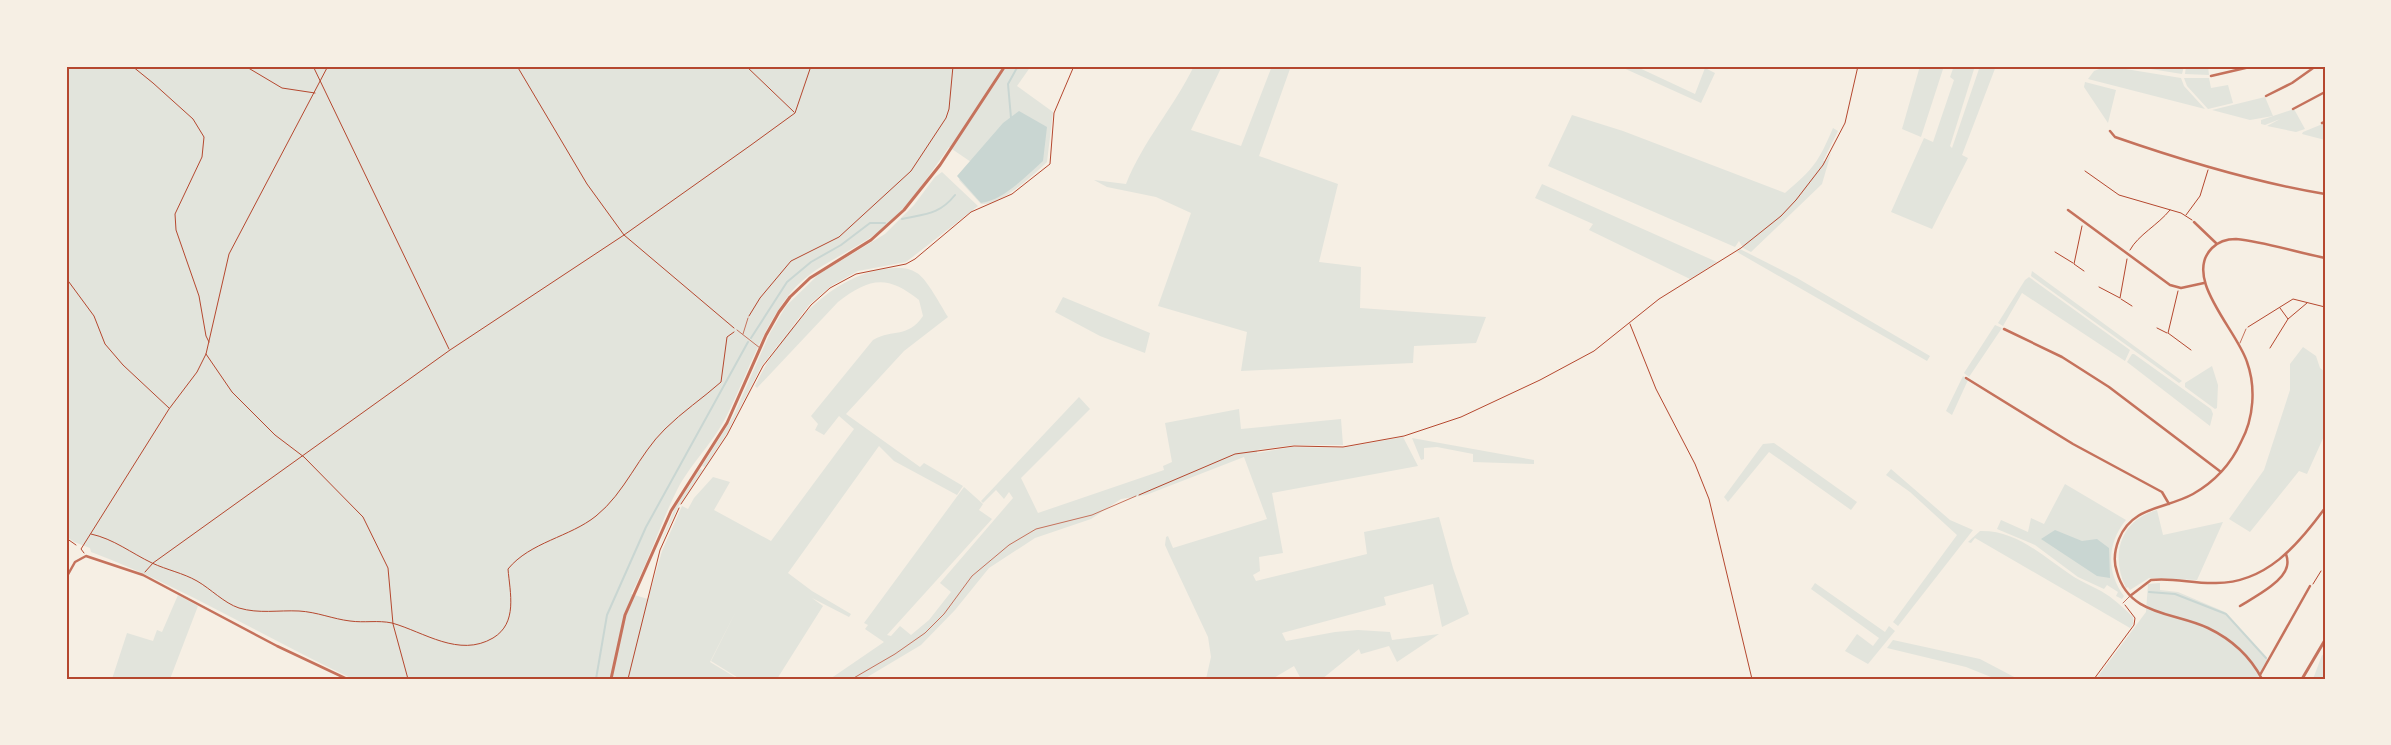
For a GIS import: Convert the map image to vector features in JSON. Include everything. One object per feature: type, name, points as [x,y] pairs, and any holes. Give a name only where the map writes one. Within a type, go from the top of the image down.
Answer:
[{"type":"street","points":[[610,679],[625,615],[672,511],[727,423],[760,348],[776,317],[797,289],[825,267],[880,233],[914,198],[940,165],[1006,66]]},
{"type":"street","points":[[2211,76],[2254,66]]},
{"type":"street","points":[[2266,96],[2292,83],[2316,66]]},
{"type":"street","points":[[2293,109],[2325,92]]},
{"type":"street","points":[[2110,131],[2115,137],[2167,155],[2271,185],[2325,194]]},
{"type":"street","points":[[2068,210],[2170,285],[2179,288],[2204,283]]},
{"type":"street","points":[[2194,222],[2217,244]]},
{"type":"street","points":[[2262,679],[2244,653],[2215,631],[2196,623],[2148,609],[2130,596],[2119,580],[2116,567],[2116,549],[2120,534],[2138,514],[2195,493],[2221,472],[2241,443],[2251,413],[2250,373],[2240,344],[2204,283],[2204,260],[2217,244],[2236,239],[2325,258]]},
{"type":"street","points":[[2004,329],[2062,357],[2109,387],[2221,472]]},
{"type":"street","points":[[1966,378],[2065,439],[2162,492],[2169,504]]},
{"type":"street","points":[[2130,596],[2150,580],[2217,584],[2256,575],[2273,565],[2286,554],[2325,508]]},
{"type":"street","points":[[2240,606],[2262,593],[2282,575],[2287,566],[2286,554]]},
{"type":"street","points":[[66,578],[75,562],[86,556],[143,575],[278,646],[347,679]]},
{"type":"street","points":[[2260,675],[2310,586]]},
{"type":"street","points":[[2303,679],[2325,640]]},
{"type":"lane","points":[[743,335],[748,318]]},
{"type":"lane","points":[[2240,344],[2246,329]]},
{"type":"lane","points":[[737,330],[760,348]]},
{"type":"lane","points":[[852,679],[895,654],[925,633],[944,614],[972,576],[1009,545],[1036,529],[1092,515],[1136,496]]},
{"type":"lane","points":[[2123,603],[2130,596]]},
{"type":"path","points":[[132,66],[193,119],[204,137],[202,157],[175,214],[176,230],[199,296],[206,336],[210,343]]},
{"type":"path","points":[[244,66],[282,88],[315,93]]},
{"type":"path","points":[[313,66],[450,350]]},
{"type":"path","points":[[86,556],[81,549],[169,409],[197,372],[206,354],[230,254],[328,66]]},
{"type":"path","points":[[91,534],[118,544],[153,563],[188,576],[239,608],[266,613],[296,611],[321,613],[350,621],[393,624],[436,640],[460,645],[494,638],[505,627],[512,612],[508,569],[533,549],[571,532],[597,516],[632,474],[665,429],[721,382],[728,337],[737,330],[624,235],[587,184],[516,66]]},
{"type":"path","points":[[746,66],[795,113]]},
{"type":"path","points":[[143,575],[153,563],[304,457],[450,350],[624,235],[795,113],[811,66]]},
{"type":"path","points":[[748,318],[760,298],[791,261],[839,237],[911,171],[948,114],[953,66]]},
{"type":"path","points":[[628,679],[660,550],[680,506],[727,435],[770,355],[811,305],[830,288],[856,274],[909,262],[971,212],[1012,194],[1050,164],[1054,114],[1074,66]]},
{"type":"path","points":[[1136,496],[1235,454],[1294,446],[1358,445],[1404,436],[1461,417],[1540,380],[1594,351],[1667,293],[1740,248],[1781,216],[1796,200],[1823,165],[1845,123],[1858,66]]},
{"type":"path","points":[[2085,171],[2119,195],[2170,210],[2186,216],[2194,222]]},
{"type":"path","points":[[2186,216],[2200,196],[2207,174]]},
{"type":"path","points":[[2120,298],[2128,254],[2136,240],[2159,224],[2170,210]]},
{"type":"path","points":[[2074,264],[2083,222]]},
{"type":"path","points":[[2055,252],[2084,271]]},
{"type":"path","points":[[66,278],[94,316],[105,344],[123,366],[169,409]]},
{"type":"path","points":[[2099,287],[2132,306]]},
{"type":"path","points":[[2168,333],[2179,288]]},
{"type":"path","points":[[2246,329],[2293,299],[2325,307]]},
{"type":"path","points":[[2270,348],[2288,319],[2305,306],[2307,302]]},
{"type":"path","points":[[2279,308],[2288,319]]},
{"type":"path","points":[[1630,324],[1656,389],[1696,464],[1709,499],[1752,679]]},
{"type":"path","points":[[2157,328],[2168,333],[2190,350]]},
{"type":"path","points":[[206,354],[232,392],[275,435],[304,457],[363,517],[388,568],[393,624],[408,679]]},
{"type":"path","points":[[66,538],[76,545]]},
{"type":"path","points":[[2310,586],[2321,571]]},
{"type":"path","points":[[2094,679],[2136,622],[2123,603]]},
{"type":"shaded area","points":[[66,66],[1031,66],[1017,86],[1053,112],[1047,162],[1007,195],[998,200],[981,204],[959,180],[971,162],[949,147],[918,190],[892,220],[871,237],[812,273],[792,291],[764,334],[724,422],[689,470],[677,490],[631,594],[648,599],[662,551],[682,506],[688,509],[694,498],[713,477],[730,482],[714,510],[771,541],[854,429],[839,416],[824,435],[815,430],[818,424],[811,416],[873,340],[887,334],[906,331],[923,316],[919,300],[897,286],[878,282],[859,288],[849,294],[838,302],[757,388],[755,386],[777,347],[807,312],[843,284],[863,275],[893,268],[905,268],[913,271],[925,281],[948,317],[904,351],[846,414],[920,467],[924,463],[963,486],[957,495],[894,461],[879,446],[788,573],[812,591],[851,614],[849,617],[812,598],[823,606],[777,679],[740,679],[711,661],[735,613],[710,662],[738,679],[353,679],[158,580],[91,552],[90,548],[74,542],[66,536]]},
{"type":"shaded area","points":[[1194,66],[1222,66],[1191,130],[1241,146],[1272,66],[1291,66],[1259,156],[1338,184],[1319,262],[1361,267],[1360,308],[1486,317],[1476,343],[1414,346],[1413,363],[1241,371],[1247,332],[1158,306],[1191,213],[1156,197],[1107,187],[1094,180],[1126,184],[1141,153]]},
{"type":"shaded area","points":[[1619,66],[1635,66],[1695,94],[1705,68],[1715,73],[1701,103]]},
{"type":"shaded area","points":[[1920,66],[1944,66],[1921,137],[1902,129]]},
{"type":"shaded area","points":[[1954,66],[1975,66],[1950,146],[1952,148],[1980,66],[1996,66],[1962,155],[1968,158],[1932,229],[1891,212],[1924,138],[1933,142],[1954,80],[1950,77]]},
{"type":"shaded area","points":[[2107,66],[2181,78],[2184,86],[2205,109],[2088,79],[2094,71]]},
{"type":"shaded area","points":[[2132,66],[2184,66],[2182,74]]},
{"type":"shaded area","points":[[2186,66],[2208,66],[2209,75],[2185,74]]},
{"type":"shaded area","points":[[2184,78],[2209,78],[2211,88],[2228,85],[2233,103],[2208,109],[2187,86]]},
{"type":"shaded area","points":[[2085,82],[2116,90],[2108,123],[2084,87]]},
{"type":"shaded area","points":[[2265,97],[2273,116],[2250,120],[2212,110]]},
{"type":"shaded area","points":[[2294,109],[2305,129],[2296,132],[2267,126],[2280,119],[2265,125],[2261,124],[2261,120]]},
{"type":"shaded area","points":[[1019,111],[1047,127],[1043,161],[1006,192],[990,201],[981,203],[957,176],[1003,123]]},
{"type":"shaded area","points":[[1572,115],[1623,131],[1785,193],[1814,164],[1833,128],[1838,131],[1823,161],[1826,161],[1831,153],[1822,184],[1751,252],[1743,248],[1739,241],[1735,247],[1548,166]]},
{"type":"shaded area","points":[[2325,123],[2325,140],[2302,134],[2303,132]]},
{"type":"shaded area","points":[[942,172],[978,206],[906,262],[858,271],[831,286],[809,305],[761,367],[727,433],[705,467],[702,466],[733,417],[770,333],[786,306],[819,274],[885,234],[914,205],[935,177]]},
{"type":"shaded area","points":[[1542,184],[1717,262],[1690,279],[1589,230],[1593,224],[1535,198]]},
{"type":"shaded area","points":[[1740,249],[1797,278],[1930,356],[1927,361],[1737,252]]},
{"type":"shaded area","points":[[2032,271],[2182,381],[2179,383],[2031,276]]},
{"type":"shaded area","points":[[2029,277],[2130,350],[2125,361],[2022,293],[2003,326],[1998,323],[2025,280]]},
{"type":"shaded area","points":[[1063,297],[1150,333],[1145,353],[1100,336],[1055,312]]},
{"type":"shaded area","points":[[1995,325],[2002,328],[1969,377],[1964,373]]},
{"type":"shaded area","points":[[2303,347],[2316,356],[2320,368],[2325,372],[2325,434],[2307,474],[2299,471],[2250,532],[2229,519],[2264,470],[2290,390],[2290,364]]},
{"type":"shaded area","points":[[2132,354],[2211,409],[2213,414],[2210,426],[2127,362]]},
{"type":"shaded area","points":[[2212,366],[2218,385],[2217,408],[2215,409],[2185,387],[2185,383]]},
{"type":"shaded area","points":[[1963,376],[1968,380],[1952,415],[1946,411]]},
{"type":"shaded area","points":[[1079,397],[1090,409],[1021,478],[1038,513],[1164,470],[1163,466],[1172,462],[1165,423],[1239,409],[1241,429],[1341,419],[1343,445],[1294,445],[1257,450],[1257,453],[1292,447],[1342,448],[1403,437],[1418,466],[1272,493],[1283,553],[1259,557],[1260,571],[1253,575],[1256,581],[1367,554],[1364,532],[1439,517],[1453,568],[1469,614],[1442,627],[1433,584],[1384,597],[1386,605],[1282,633],[1286,641],[1358,630],[1390,632],[1392,640],[1439,634],[1397,662],[1389,646],[1361,654],[1359,649],[1322,679],[1301,679],[1294,666],[1272,679],[1206,679],[1211,657],[1208,637],[1165,545],[1166,537],[1168,536],[1173,548],[1267,519],[1244,457],[1146,495],[1121,499],[1091,519],[1035,538],[989,568],[955,610],[921,645],[864,679],[830,679],[884,642],[865,629],[868,625],[864,623],[964,487],[983,504],[979,510],[992,519],[887,635],[891,636],[900,626],[911,635],[929,620],[951,592],[940,583],[1013,498],[1009,492],[1004,499],[996,490],[983,503],[981,501]]},
{"type":"shaded area","points":[[1412,438],[1534,460],[1534,464],[1473,462],[1473,454],[1437,447],[1424,448],[1424,459],[1421,460]]},
{"type":"shaded area","points":[[1774,443],[1857,502],[1851,510],[1769,452],[1728,502],[1724,497],[1763,444]]},
{"type":"shaded area","points":[[700,469],[703,470],[678,507],[659,547],[675,508]]},
{"type":"shaded area","points":[[1891,469],[1950,520],[1973,530],[1898,626],[1893,622],[1957,535],[1910,492],[1886,475]]},
{"type":"shaded area","points":[[2065,484],[2126,520],[2115,538],[2111,558],[2114,577],[2124,596],[2122,599],[2116,596],[2118,592],[2107,585],[2104,589],[2078,577],[2035,545],[1997,529],[2001,520],[2028,532],[2031,518],[2044,524]]},
{"type":"shaded area","points":[[2157,510],[2163,535],[2223,522],[2197,580],[2149,578],[2130,590],[2128,587],[2126,588],[2119,564],[2119,552],[2122,541],[2134,522],[2144,515]]},
{"type":"shaded area","points":[[2055,530],[2082,541],[2097,539],[2109,548],[2110,578],[2097,576],[2041,539]]},
{"type":"shaded area","points":[[1980,531],[2006,535],[2030,546],[2074,577],[2101,591],[2122,606],[2133,617],[2133,624],[2130,628],[1975,538],[1971,543],[1968,542]]},
{"type":"shaded area","points":[[1815,583],[1885,632],[1889,626],[1895,631],[1868,664],[1845,651],[1857,634],[1873,646],[1879,638],[1811,589]]},
{"type":"shaded area","points":[[2160,583],[2160,590],[2178,592],[2225,612],[2268,660],[2259,679],[2096,679],[2146,612],[2148,584]]},
{"type":"shaded area","points":[[178,595],[198,606],[170,679],[112,679],[127,633],[153,641],[157,630],[162,632]]},
{"type":"shaded area","points":[[1893,640],[1980,659],[2018,679],[1996,679],[1966,667],[1887,648]]},
{"type":"shaded area","points":[[2322,655],[2325,656],[2325,678],[2313,679]]},
{"type":"waterway","points":[[1011,118],[1008,84],[1018,66]]},
{"type":"waterway","points":[[902,219],[931,213],[949,202],[955,195]]},
{"type":"waterway","points":[[751,338],[787,282],[811,262],[841,245],[870,223],[885,223]]},
{"type":"waterway","points":[[596,679],[607,615],[646,527],[748,342]]},
{"type":"waterway","points":[[2149,592],[2175,594],[2226,614],[2266,658]]}]
